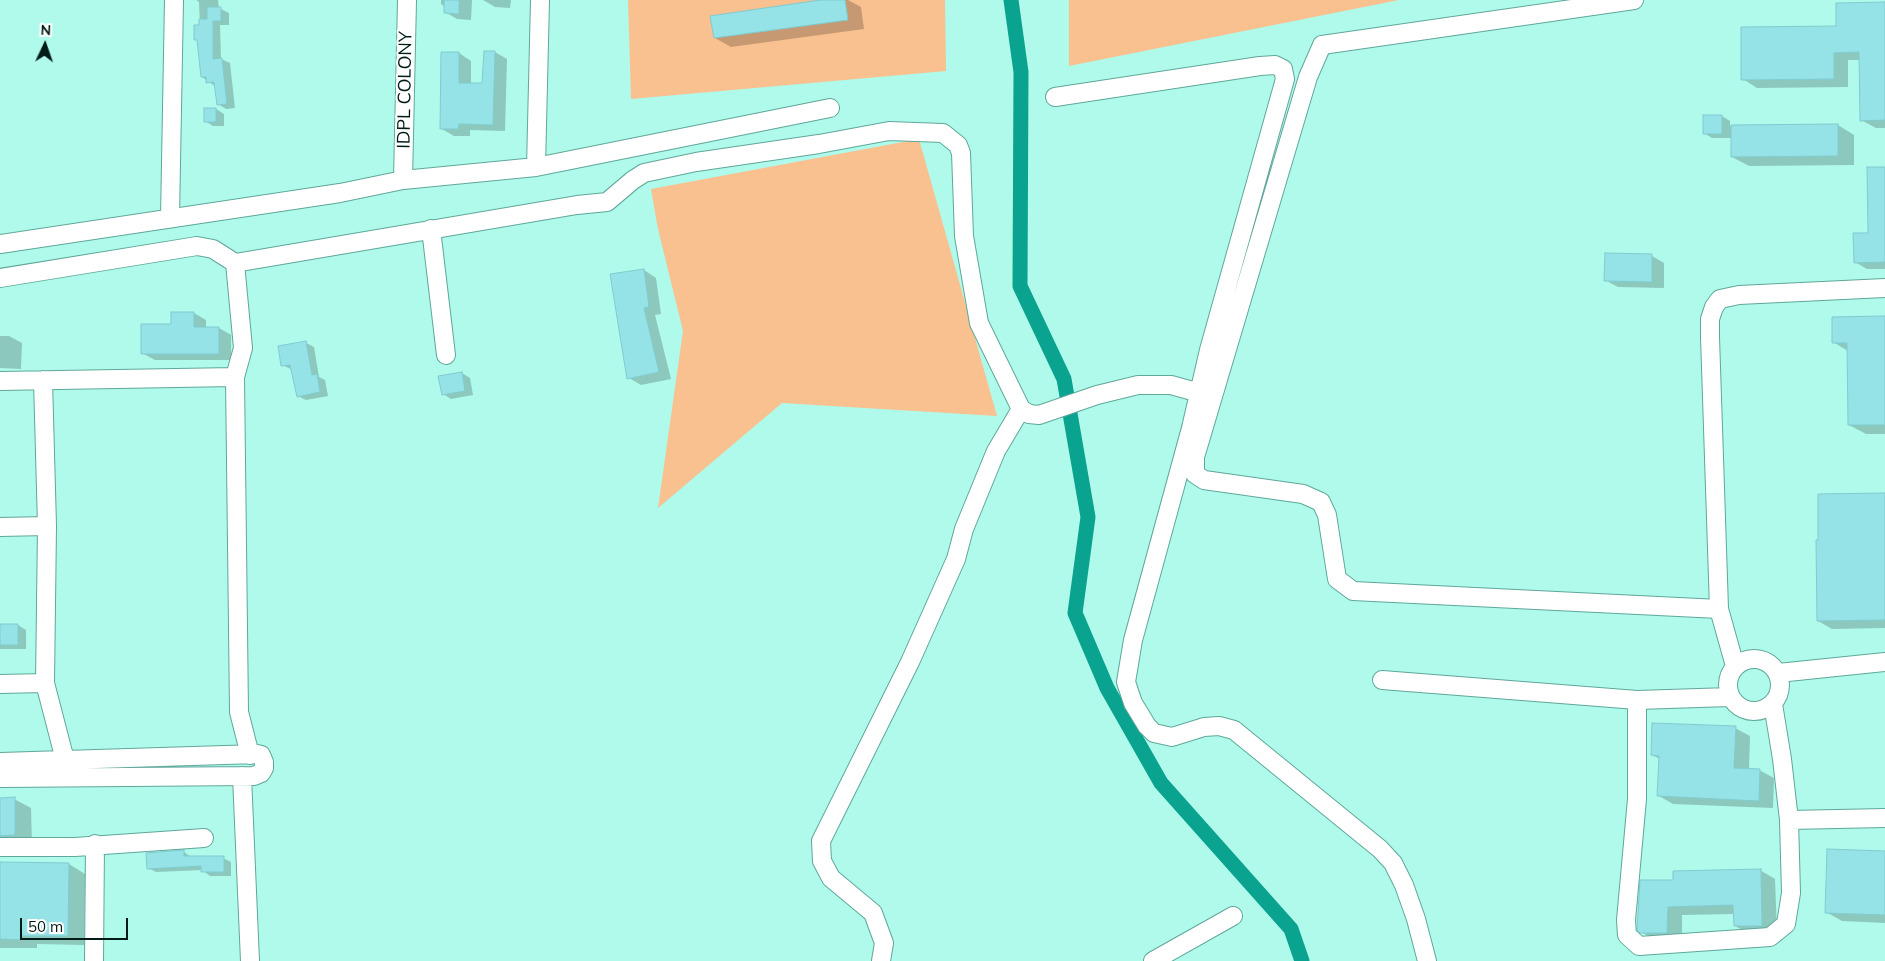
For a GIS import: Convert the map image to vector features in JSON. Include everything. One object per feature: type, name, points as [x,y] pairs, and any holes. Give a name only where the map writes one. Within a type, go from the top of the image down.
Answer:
[{"type":"street","points":[[170,218],[174,0]]},
{"type":"street","name":"IDPL COLONY","points":[[403,180],[407,0]]},
{"type":"street","points":[[536,167],[540,0]]},
{"type":"street","points":[[1634,0],[1322,45],[1308,77],[1195,457],[1196,474],[1204,480],[1303,494],[1321,502],[1327,516],[1337,579],[1353,591],[1719,609]]},
{"type":"street","points":[[1055,97],[1260,66],[1275,65],[1283,69],[1285,79],[1209,350],[1200,393],[1133,640],[1126,682],[1128,692],[1147,726],[1154,734],[1172,737],[1204,727],[1219,726],[1234,730],[1380,849],[1394,862],[1404,885],[1427,961]]},
{"type":"street","points":[[0,244],[340,193],[403,180],[536,167],[830,108]]},
{"type":"street","points":[[0,278],[197,246],[213,249],[235,263],[577,205],[607,202],[644,173],[696,162],[889,132],[943,133],[958,145],[961,153],[964,236],[980,323],[1021,409],[1029,414],[1039,415],[1097,394],[1155,384],[1171,384],[1200,393]]},
{"type":"street","points":[[431,229],[446,355]]},
{"type":"street","points":[[235,263],[243,348],[235,377],[239,712],[250,755]]},
{"type":"street","points":[[1735,666],[1719,609],[1710,337],[1710,319],[1714,308],[1720,299],[1739,295],[1885,288]]},
{"type":"street","points":[[0,381],[235,377]]},
{"type":"street","points":[[43,380],[47,526],[45,683],[65,768]]},
{"type":"street","points":[[882,961],[884,943],[873,913],[831,878],[822,861],[821,841],[910,662],[956,559],[964,529],[996,451],[1021,409]]},
{"type":"street","points":[[0,527],[47,526]]},
{"type":"street","points":[[1758,659],[1773,666],[1778,673],[1780,684],[1779,695],[1773,704],[1764,709],[1754,711],[1745,710],[1736,704],[1730,697],[1728,680],[1735,666],[1742,661],[1758,659]]},
{"type":"street","points":[[1778,673],[1885,662]]},
{"type":"street","points":[[1382,680],[1637,700],[1730,697]]},
{"type":"street","points":[[0,684],[45,683]]},
{"type":"street","points":[[1637,700],[1637,799],[1626,920],[1627,935],[1639,946],[1770,937],[1786,924],[1791,894],[1789,820],[1773,704]]},
{"type":"street","points":[[0,762],[65,768],[242,776],[261,773],[264,768],[264,758],[261,755],[250,755],[65,768],[0,778]]},
{"type":"street","points":[[242,776],[250,961]]},
{"type":"street","points":[[1789,820],[1885,818]]},
{"type":"street","points":[[0,847],[75,846],[204,838]]},
{"type":"street","points":[[94,961],[95,844]]},
{"type":"street","points":[[1153,961],[1233,916]]},
{"type":"shaded area","points":[[628,0],[945,0],[946,71],[631,99]]},
{"type":"shaded area","points":[[1069,0],[1399,0],[1069,66]]},
{"type":"shaded area","points":[[919,139],[997,416],[782,403],[658,508],[683,331],[658,229],[651,189]]},
{"type":"building","points":[[444,0],[459,0],[459,14],[444,13]]},
{"type":"building","points":[[820,0],[845,0],[848,20],[714,38],[710,16]]},
{"type":"building","points":[[1885,2],[1885,120],[1860,121],[1859,52],[1834,53],[1834,79],[1741,80],[1741,27],[1836,26],[1836,3]]},
{"type":"building","points":[[207,7],[221,7],[221,21],[213,21],[213,59],[222,58],[227,104],[217,105],[214,82],[206,83],[206,77],[201,77],[197,40],[194,40],[194,25],[199,25],[199,19],[207,19]]},
{"type":"building","points":[[484,51],[495,51],[493,125],[459,124],[458,129],[440,129],[441,52],[459,52],[459,83],[482,83]]},
{"type":"building","points":[[204,108],[216,108],[216,122],[204,122]]},
{"type":"building","points":[[1703,115],[1722,115],[1722,134],[1703,134]]},
{"type":"building","points":[[1838,124],[1838,156],[1731,157],[1731,125]]},
{"type":"building","points":[[1867,167],[1885,167],[1885,262],[1854,263],[1853,233],[1868,233]]},
{"type":"building","points":[[1605,253],[1652,254],[1652,282],[1604,281]]},
{"type":"building","points":[[644,269],[649,307],[644,308],[659,372],[627,379],[610,274]]},
{"type":"building","points":[[171,312],[194,312],[194,327],[219,327],[219,354],[141,354],[141,324],[171,324]]},
{"type":"building","points":[[1885,316],[1885,425],[1848,425],[1847,343],[1832,343],[1832,317]]},
{"type":"building","points":[[306,341],[312,375],[317,374],[320,392],[297,397],[290,365],[281,366],[278,346]]},
{"type":"building","points":[[462,372],[465,391],[442,395],[438,376]]},
{"type":"building","points":[[1885,493],[1885,620],[1817,621],[1816,540],[1818,540],[1818,494]]},
{"type":"building","points":[[0,624],[18,624],[18,645],[0,645]]},
{"type":"building","points":[[1652,723],[1736,726],[1734,768],[1760,769],[1759,801],[1657,796],[1659,756],[1651,755]]},
{"type":"building","points":[[15,797],[15,835],[0,836],[0,798]]},
{"type":"building","points":[[1827,849],[1885,851],[1885,915],[1825,913]]},
{"type":"building","points":[[184,850],[184,856],[224,856],[224,872],[201,872],[201,866],[147,869],[146,853]]},
{"type":"building","points":[[0,862],[69,863],[68,936],[21,936],[21,940],[0,939]]},
{"type":"building","points":[[1761,869],[1762,926],[1734,926],[1733,905],[1668,907],[1667,933],[1640,933],[1637,930],[1640,880],[1673,880],[1673,871]]},
{"type":"waterway","points":[[1011,0],[1021,72],[1020,286],[1064,379],[1088,517],[1075,613],[1107,688],[1161,783],[1291,929],[1302,961]]}]
